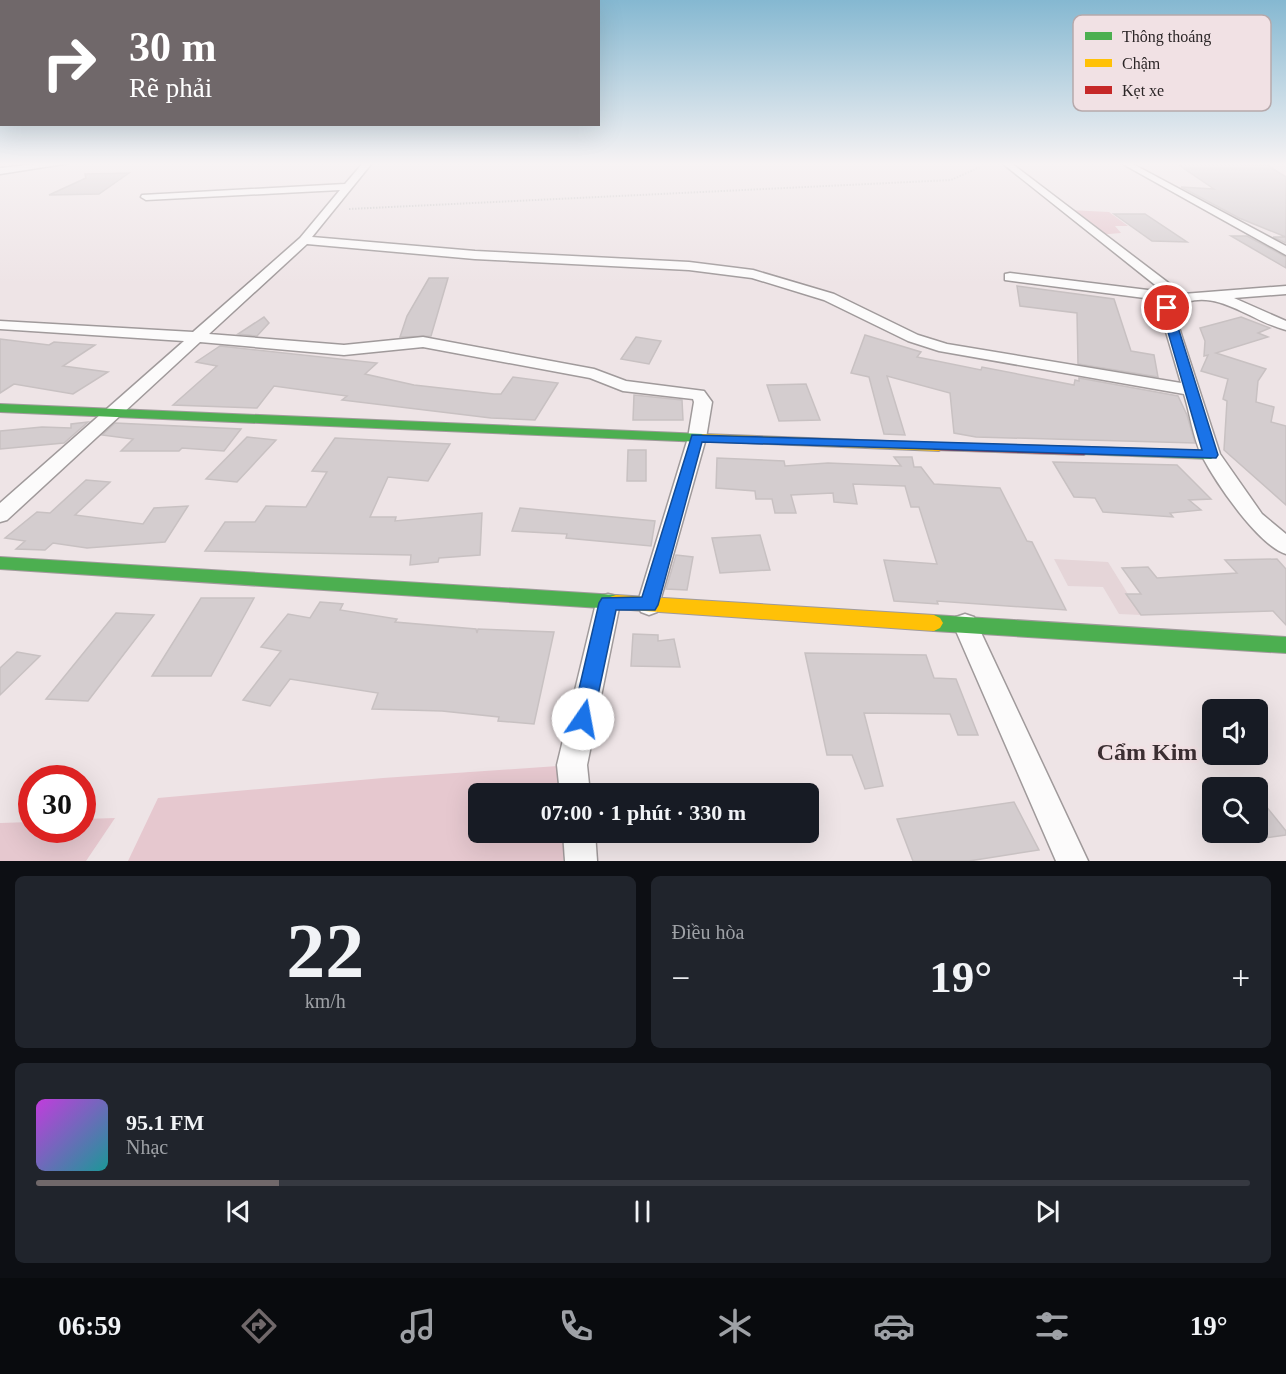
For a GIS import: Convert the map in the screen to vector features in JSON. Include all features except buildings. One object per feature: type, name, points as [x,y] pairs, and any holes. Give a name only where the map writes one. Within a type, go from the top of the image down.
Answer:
[{"type":"street","points":[[0,515],[112,411],[304,240],[334,203]]},
{"type":"street","points":[[1058,203],[1180,298]]},
{"type":"street","points":[[1199,203],[1286,251]]},
{"type":"street","points":[[304,240],[475,255],[689,266],[753,274],[830,297],[903,333],[944,348],[1192,390]]},
{"type":"street","points":[[1010,277],[1180,298],[1286,290]]},
{"type":"street","points":[[1220,296],[1286,326]]},
{"type":"street","points":[[1180,298],[1167,308],[1168,319],[1174,331],[1211,455],[1255,519],[1286,546]]},
{"type":"street","points":[[0,326],[196,337],[344,350],[423,342],[594,374],[623,386],[698,395],[703,402],[697,438],[648,605]]},
{"type":"street","points":[[0,408],[112,411],[697,438],[1211,455]]},
{"type":"street","points":[[0,563],[1286,645]]},
{"type":"street","points":[[574,783],[572,765],[608,603]]},
{"type":"street","points":[[965,624],[1072,861]]},
{"type":"street","points":[[580,843],[581,861]]},
{"type":"path","points":[[327,210],[469,203]]},
{"type":"shaded area","points":[[1069,210],[1109,212],[1128,226],[1115,226],[1121,233],[1097,235]]},
{"type":"shaded area","points":[[1054,559],[1108,562],[1141,615],[1119,614],[1103,587],[1068,586]]},
{"type":"shaded area","points":[[572,765],[570,783],[468,783],[468,843],[564,843],[563,861],[128,861],[158,798],[383,778]]},
{"type":"shaded area","points":[[115,818],[86,861],[0,861],[0,823],[18,822],[18,843],[96,843],[96,819]]},
{"type":"traffic: fast","points":[[0,408],[703,438]]},
{"type":"traffic: fast","points":[[1084,451],[1211,455]]},
{"type":"traffic: fast","points":[[0,563],[616,602]]},
{"type":"traffic: fast","points":[[934,623],[1286,645]]},
{"type":"traffic: slow","points":[[703,438],[939,447]]},
{"type":"traffic: slow","points":[[616,602],[934,623]]},
{"type":"traffic: jam","points":[[939,447],[1084,451]]},
{"type":"district","name":"Cẩm Kim","points":[[1147,752]]},
{"type":"route","points":[[583,719],[608,603],[648,605],[697,438],[1211,455],[1174,331],[1168,319],[1167,308]]}]
